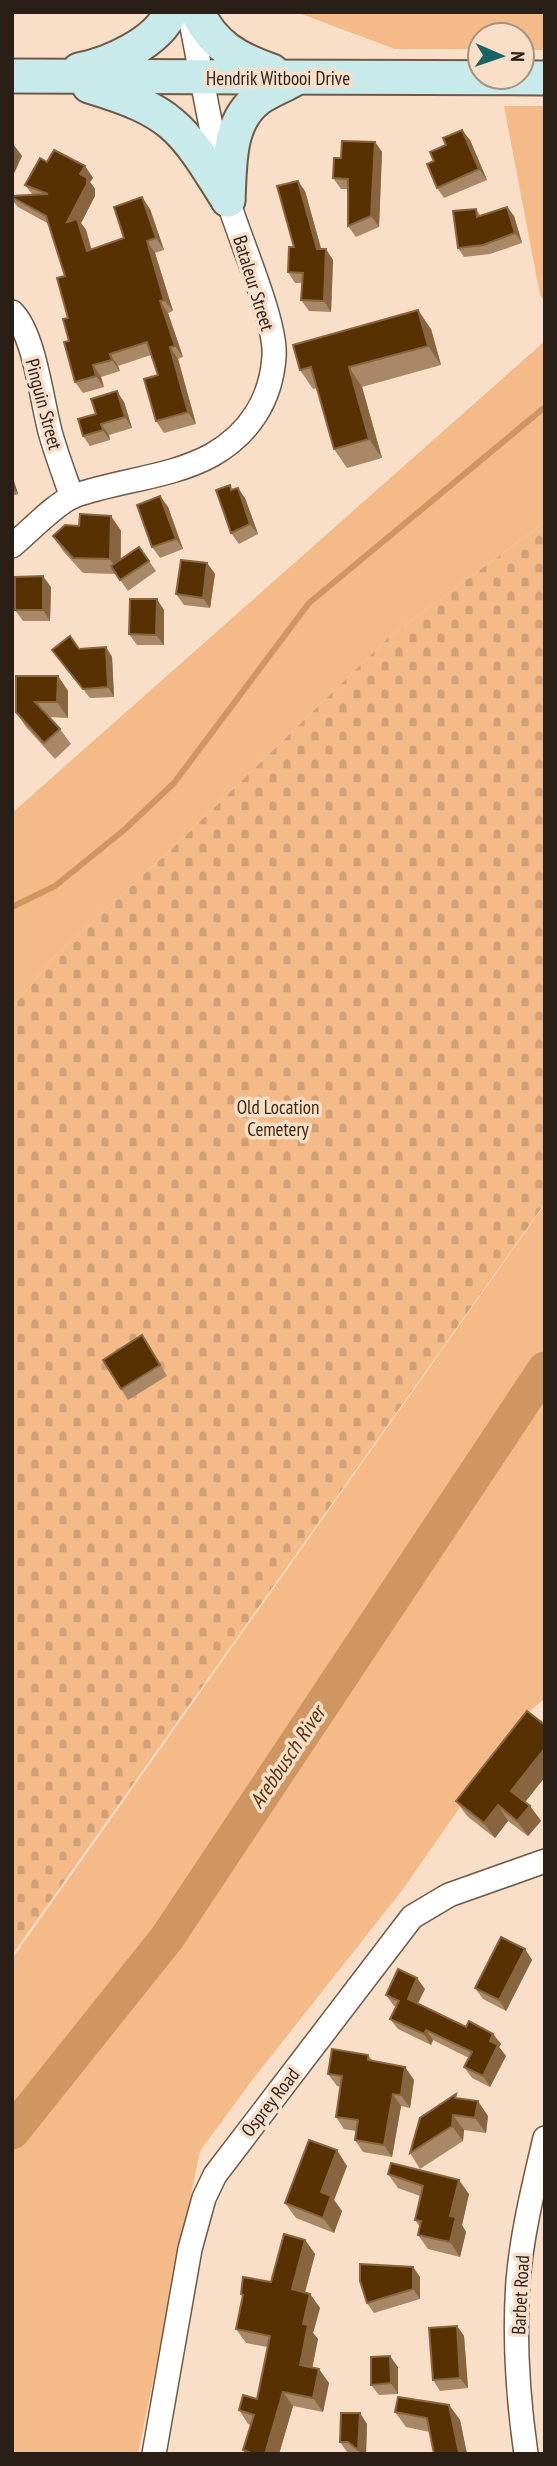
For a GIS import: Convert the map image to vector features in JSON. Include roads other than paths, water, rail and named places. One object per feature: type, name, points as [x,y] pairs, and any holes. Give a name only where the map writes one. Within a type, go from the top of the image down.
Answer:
[{"type":"main road","points":[[53,76],[98,66],[142,43],[166,23],[171,12]]},
{"type":"main road","points":[[197,12],[216,42],[232,55],[295,79]]},
{"type":"main road","name":"Hendrik Witbooi Drive","points":[[12,76],[545,78]]},
{"type":"main road","points":[[53,76],[131,99],[163,114],[190,139],[228,200]]},
{"type":"main road","points":[[228,200],[230,150],[239,122],[257,99],[295,79]]},
{"type":"street","name":"Bataleur Street","points":[[12,546],[72,497],[180,467],[210,456],[239,438],[258,413],[271,384],[275,354],[269,325],[228,200],[212,135],[189,12]]},
{"type":"street","name":"Pinguin Street","points":[[12,312],[18,318],[28,343],[51,437],[72,497]]},
{"type":"street","points":[[275,354],[300,349]]},
{"type":"street","name":"Osprey Road","points":[[154,2454],[190,2249],[204,2198],[215,2175],[412,1917],[449,1895],[545,1861]]},
{"type":"street","name":"Barbet Road","points":[[526,2454],[517,2334],[518,2281],[526,2222],[545,2138]]},
{"type":"waterway","points":[[12,907],[55,886],[124,830],[174,783],[309,603],[545,407]]},
{"type":"waterway","name":"Arebbusch River","points":[[12,2132],[167,1938],[545,1369]]},
{"type":"park label","name":"Old Location Cemetery","points":[[278,1118]]}]
